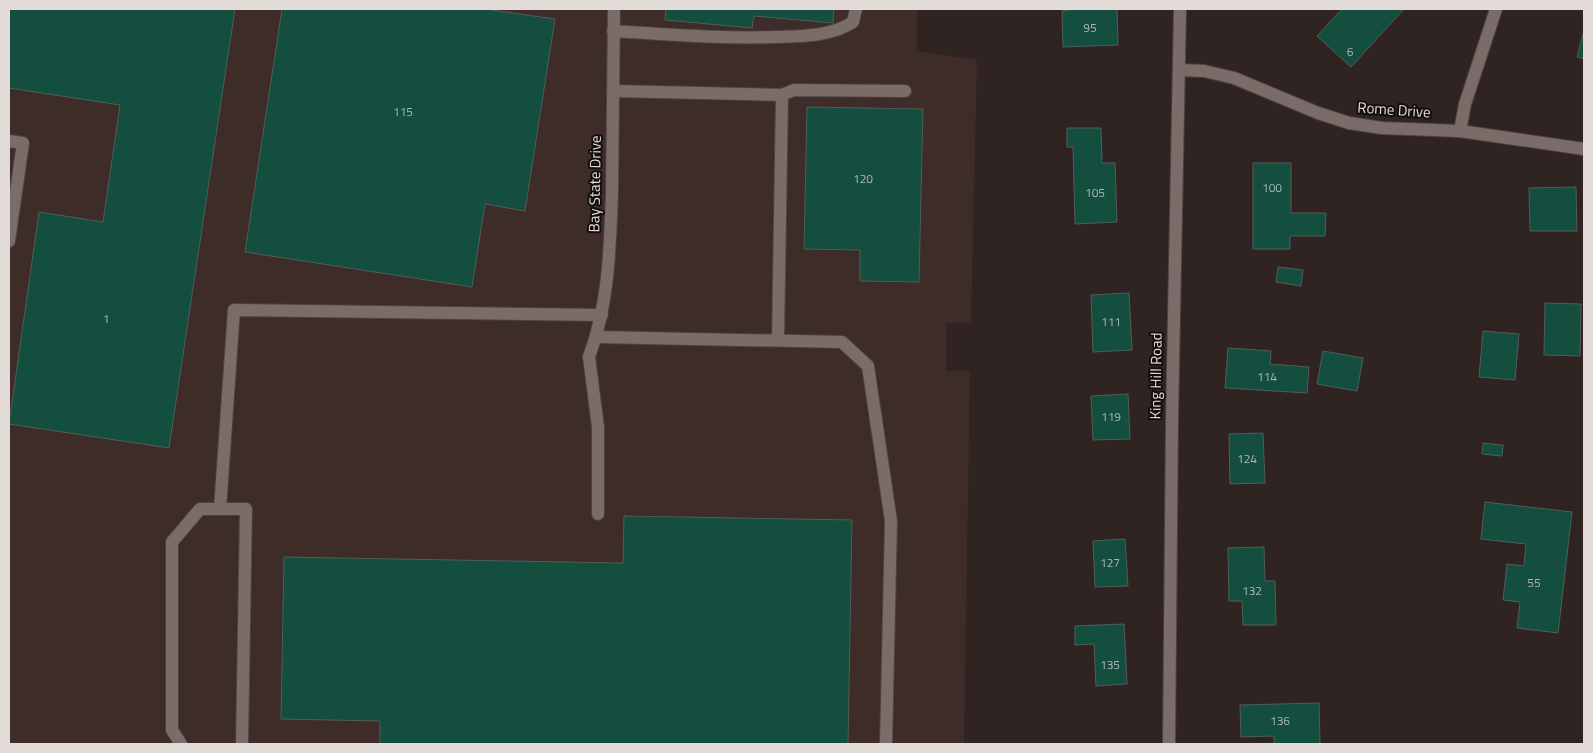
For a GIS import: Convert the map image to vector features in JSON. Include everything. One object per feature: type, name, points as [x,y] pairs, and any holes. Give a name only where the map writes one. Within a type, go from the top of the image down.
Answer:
[{"type":"street","name":"Bay State Drive","points":[[598,514],[598,427],[589,357],[602,315],[609,261],[614,91],[614,9]]},
{"type":"street","points":[[614,31],[742,38],[808,36],[844,28],[853,22],[856,9]]},
{"type":"street","name":"King Hill Road","points":[[1169,744],[1172,418],[1180,9]]},
{"type":"street","points":[[1460,131],[1469,90],[1496,9]]},
{"type":"street","name":"Rome Drive","points":[[1179,70],[1204,71],[1234,78],[1318,113],[1349,123],[1382,128],[1460,131],[1584,149]]},
{"type":"street","points":[[614,91],[782,95],[794,90],[905,91]]},
{"type":"street","points":[[778,340],[782,95]]},
{"type":"street","points":[[9,141],[23,143],[9,241]]},
{"type":"street","points":[[220,509],[234,310],[602,315]]},
{"type":"street","points":[[596,337],[842,342],[868,366],[891,521],[886,744]]},
{"type":"street","points":[[181,744],[172,730],[172,542],[200,509],[246,509],[242,744]]},
{"type":"shaded area","points":[[9,9],[917,9],[917,51],[977,60],[971,323],[946,323],[946,371],[970,371],[964,744],[9,744]]},
{"type":"building","points":[[9,9],[235,9],[169,448],[9,424],[39,212],[103,222],[120,105],[9,88]]},
{"type":"building","points":[[282,9],[485,9],[555,19],[525,211],[485,204],[472,287],[245,252]]},
{"type":"building","points":[[666,9],[834,9],[833,23],[754,16],[752,28],[665,20]]},
{"type":"building","points":[[1117,9],[1118,45],[1063,47],[1062,11]]},
{"type":"building","points":[[1340,9],[1404,9],[1351,67],[1317,36]]},
{"type":"building","points":[[1584,30],[1584,59],[1577,57]]},
{"type":"building","points":[[807,107],[923,109],[919,282],[860,281],[860,250],[804,249]]},
{"type":"building","points":[[1067,128],[1101,128],[1102,163],[1115,163],[1117,222],[1075,224],[1073,147],[1067,147]]},
{"type":"building","points":[[1253,163],[1291,163],[1291,213],[1326,213],[1325,236],[1290,236],[1290,249],[1253,249]]},
{"type":"building","points":[[1576,187],[1577,231],[1530,231],[1529,188]]},
{"type":"building","points":[[1278,267],[1303,270],[1301,286],[1276,282]]},
{"type":"building","points":[[1129,293],[1132,350],[1093,352],[1091,295]]},
{"type":"building","points":[[1545,303],[1581,304],[1580,356],[1544,355]]},
{"type":"building","points":[[1483,331],[1519,334],[1515,380],[1479,377]]},
{"type":"building","points":[[1228,348],[1271,351],[1270,364],[1309,367],[1307,393],[1225,388]]},
{"type":"building","points":[[1323,351],[1363,358],[1357,391],[1317,384]]},
{"type":"building","points":[[1128,394],[1130,439],[1093,440],[1091,396]]},
{"type":"building","points":[[1263,433],[1265,483],[1230,484],[1229,434]]},
{"type":"building","points":[[1483,443],[1503,445],[1502,456],[1482,454]]},
{"type":"building","points":[[1485,502],[1572,512],[1558,633],[1517,628],[1520,602],[1503,600],[1507,564],[1524,566],[1526,544],[1481,539]]},
{"type":"building","points":[[624,516],[852,520],[848,744],[380,744],[380,721],[281,719],[284,557],[623,563]]},
{"type":"building","points":[[1125,539],[1128,586],[1095,587],[1093,541]]},
{"type":"building","points":[[1264,547],[1265,581],[1275,581],[1276,625],[1243,625],[1242,601],[1229,601],[1228,548]]},
{"type":"building","points":[[1124,624],[1127,684],[1096,686],[1094,644],[1075,645],[1075,626]]},
{"type":"building","points":[[1319,703],[1320,744],[1274,744],[1274,736],[1241,737],[1240,705]]}]
